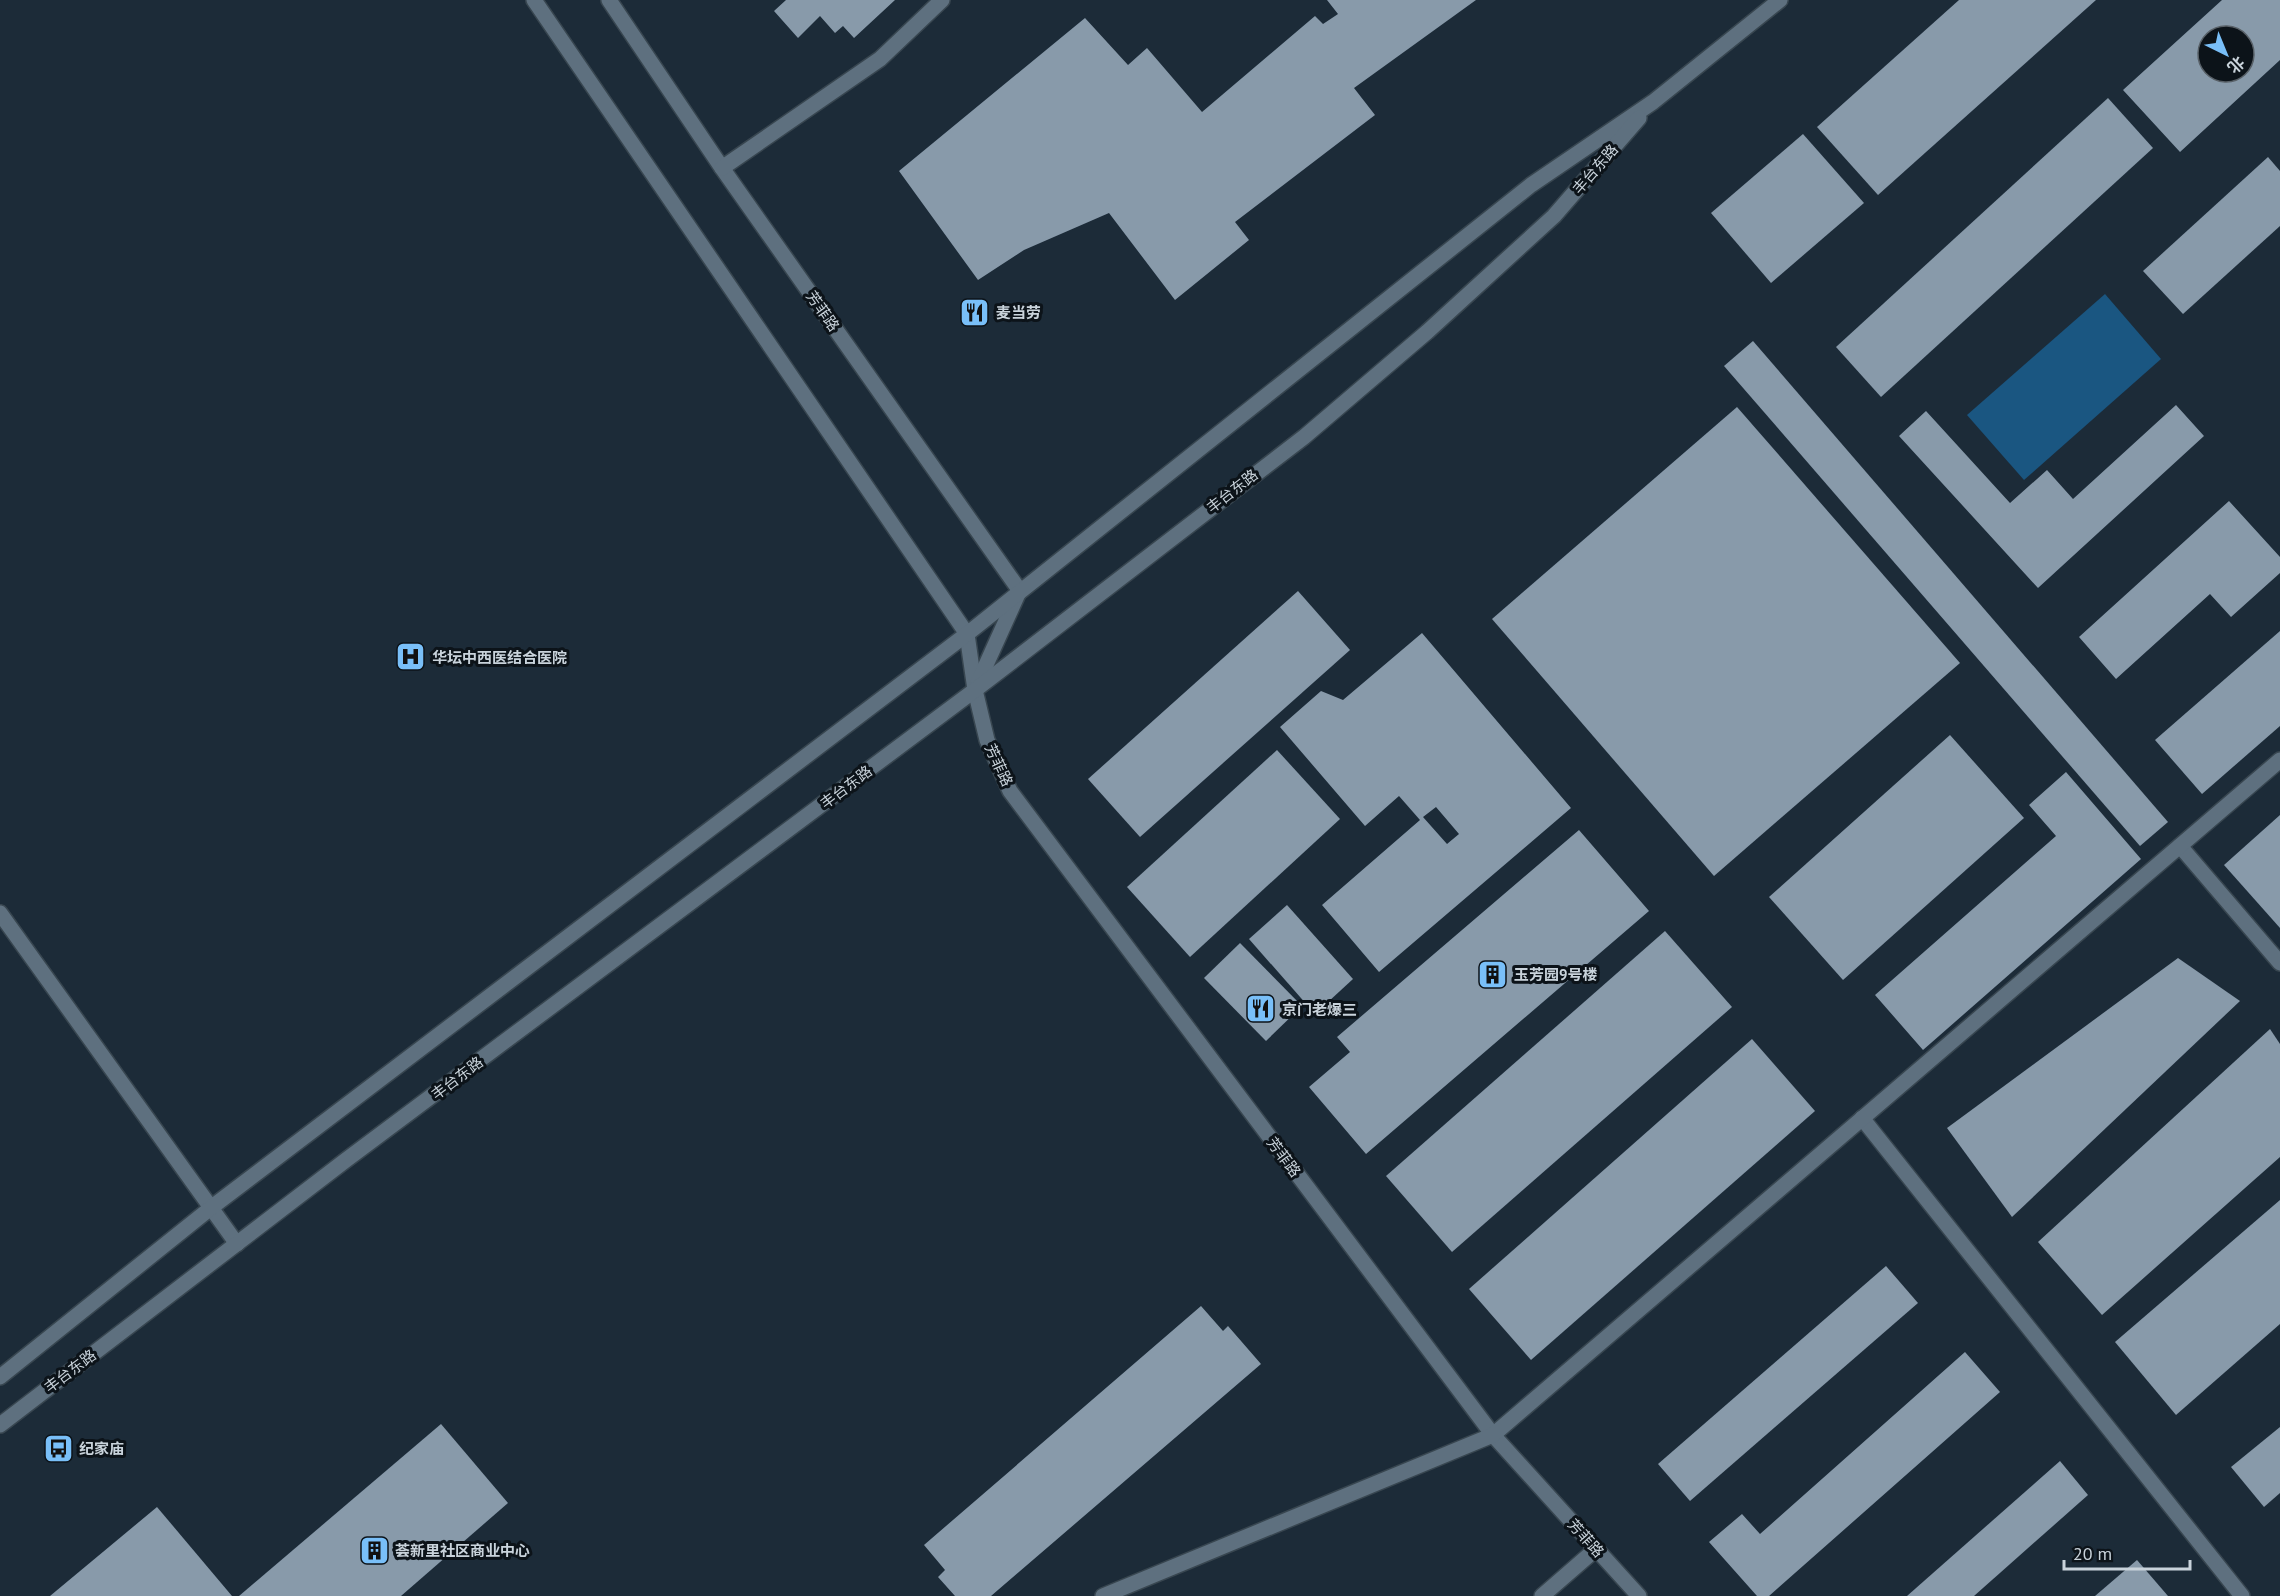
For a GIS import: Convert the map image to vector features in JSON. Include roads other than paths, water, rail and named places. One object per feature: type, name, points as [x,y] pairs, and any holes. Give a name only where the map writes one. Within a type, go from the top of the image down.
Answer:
[{"type":"street","name":"芳菲路","points":[[534,0],[967,634],[975,690],[987,740],[1010,791],[1493,1436],[1639,1596]]},
{"type":"street","name":"芳菲路","points":[[609,0],[723,168],[1020,591]]},
{"type":"street","points":[[723,168],[880,59],[942,0]]},
{"type":"street","name":"丰台东路","points":[[0,1377],[212,1207],[967,634],[1531,185],[1653,102],[1780,0]]},
{"type":"street","name":"丰台东路","points":[[0,1425],[237,1244],[975,690],[1304,436],[1427,332],[1554,216],[1653,102]]},
{"type":"street","points":[[975,690],[1020,591]]},
{"type":"street","points":[[1103,1596],[1493,1436],[2280,760]]},
{"type":"street","points":[[2180,846],[2280,963]]},
{"type":"street","points":[[0,913],[237,1244]]},
{"type":"street","points":[[1863,1118],[2242,1596]]},
{"type":"street","points":[[1542,1596],[1596,1549]]},
{"type":"water","points":[[2105,294],[2161,359],[2024,480],[1967,415]]},
{"type":"place","name":"麦当劳","points":[[975,312]]},
{"type":"place","name":"华坛中西医结合医院","points":[[411,657]]},
{"type":"place","name":"玉芳园9号楼","points":[[1493,974]]},
{"type":"place","name":"京门老爆三","points":[[1261,1009]]},
{"type":"place","name":"纪家庙","points":[[58,1448]]},
{"type":"place","name":"荟新里社区商业中心","points":[[374,1550]]}]
